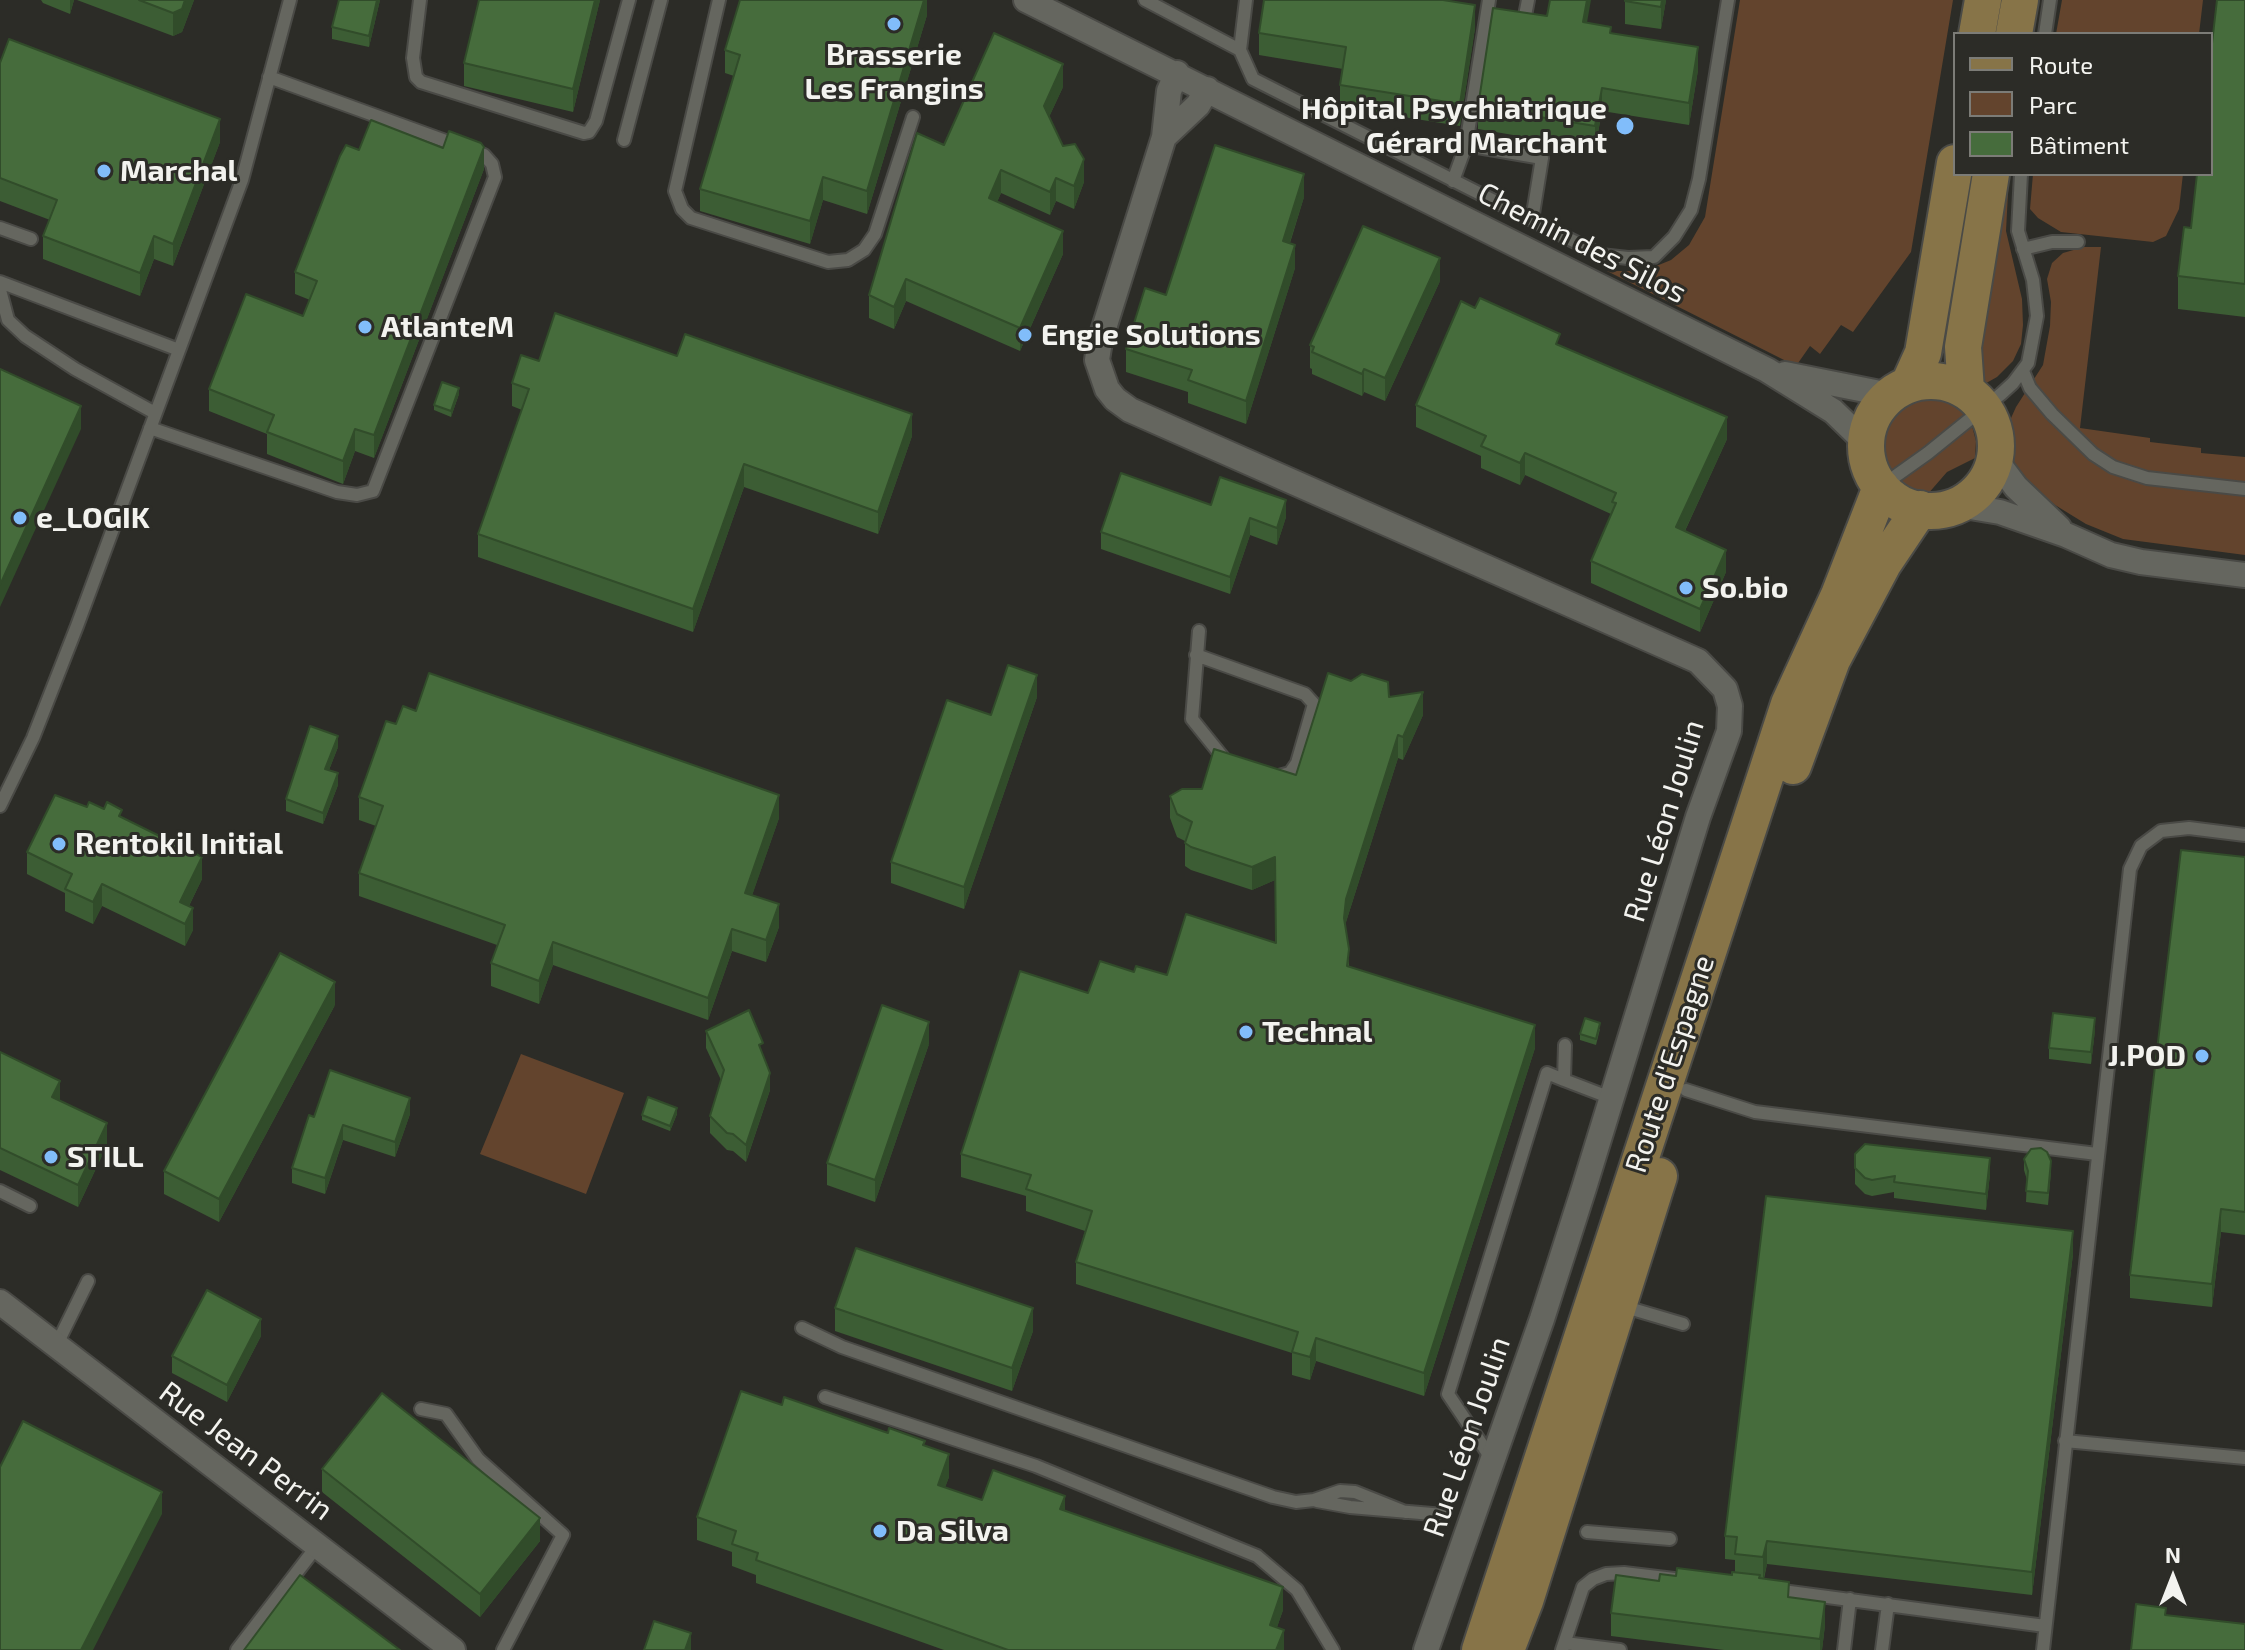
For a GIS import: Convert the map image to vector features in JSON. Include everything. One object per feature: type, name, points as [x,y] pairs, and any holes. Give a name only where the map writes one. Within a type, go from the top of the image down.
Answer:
[{"type":"main road","points":[[1977,32],[1983,0]]},
{"type":"main road","points":[[2014,32],[2020,0]]},
{"type":"main road","points":[[1953,175],[1926,341],[1900,390],[1873,417],[1866,443],[1869,466],[1881,487],[1898,502],[1920,509],[1939,510],[1958,505],[1975,494],[1988,478],[1995,459],[1995,431],[1974,398],[1962,358],[1991,176]]},
{"type":"main road","points":[[1900,390],[1928,380],[1948,382],[1974,398]]},
{"type":"main road","name":"Route d'Espagne","points":[[1480,1650],[1789,704],[1839,595],[1881,487]]},
{"type":"main road","name":"Route d'Espagne","points":[[1506,1650],[1525,1601],[1755,874],[1832,660],[1883,564],[1920,509]]},
{"type":"street","name":"Chemin des Silos","points":[[1026,0],[1177,73],[1581,280],[1767,370],[1833,411],[1866,443]]},
{"type":"street","name":"Rue Léon Joulin","points":[[1177,73],[1169,91],[1164,137],[1100,341],[1097,360],[1107,389],[1115,399],[1130,410],[1698,661],[1725,689],[1730,706],[1729,731],[1698,817],[1546,1305],[1426,1650]]},
{"type":"street","name":"Rue Léon Joulin","points":[[1164,137],[1198,105],[1207,89]]},
{"type":"street","name":"Chemin des Silos","points":[[1767,370],[1900,390]]},
{"type":"street","points":[[1995,459],[2016,487],[2066,535]]},
{"type":"street","points":[[1958,505],[2000,512],[2111,555],[2141,562],[2245,575]]},
{"type":"street","name":"Rue Jean Perrin","points":[[0,1302],[453,1650]]},
{"type":"lane","points":[[0,806],[33,738],[242,180],[290,0]]},
{"type":"lane","points":[[420,0],[413,58],[416,77],[421,82],[584,133],[589,132],[596,121],[629,0]]},
{"type":"lane","points":[[624,140],[661,0]]},
{"type":"lane","points":[[719,0],[675,191],[676,200],[691,218],[828,262],[848,260],[864,250],[875,234],[913,117]]},
{"type":"lane","points":[[1145,0],[1240,50]]},
{"type":"lane","points":[[1246,0],[1240,50],[1253,79],[1601,255],[1628,258],[1654,257],[1674,237],[1691,210],[1699,179],[1728,0]]},
{"type":"lane","points":[[1453,181],[1466,145],[1489,0]]},
{"type":"lane","points":[[1523,26],[1528,0]]},
{"type":"lane","points":[[2045,32],[2050,0]]},
{"type":"lane","points":[[150,428],[337,492],[357,495],[373,491],[495,177],[492,164],[484,155],[269,77]]},
{"type":"lane","points":[[1466,145],[1542,158],[1532,220]]},
{"type":"lane","points":[[1881,487],[1928,453],[1974,398],[2007,389],[2023,371],[2031,354],[2037,316],[2033,280],[2017,216],[2021,176]]},
{"type":"lane","points":[[0,228],[31,239]]},
{"type":"lane","points":[[2023,249],[2052,242],[2078,242]]},
{"type":"lane","points":[[0,282],[179,350]]},
{"type":"lane","points":[[0,290],[8,320],[25,336],[75,369],[155,413]]},
{"type":"lane","points":[[2023,371],[2030,388],[2052,414],[2093,454],[2113,467],[2147,478],[2245,489]]},
{"type":"lane","points":[[1199,631],[1192,719],[1223,759],[1236,765]]},
{"type":"lane","points":[[1196,655],[1305,694],[1314,704],[1297,763],[1290,773],[1273,778],[1261,775]]},
{"type":"lane","points":[[2043,1650],[2130,869],[2141,846],[2161,831],[2189,828],[2245,835]]},
{"type":"lane","points":[[1564,1080],[1565,1045]]},
{"type":"lane","points":[[1493,1461],[1448,1394],[1547,1073],[1611,1098]]},
{"type":"lane","points":[[1686,1090],[1755,1112],[2097,1154]]},
{"type":"lane","points":[[0,1191],[30,1206]]},
{"type":"lane","points":[[56,1346],[88,1281]]},
{"type":"lane","points":[[1619,1305],[1683,1324]]},
{"type":"lane","points":[[802,1328],[842,1347],[1273,1497],[1296,1502],[1314,1500],[1340,1491],[1355,1492],[1405,1512],[1444,1515]]},
{"type":"lane","points":[[825,1397],[1036,1466],[1257,1556],[1297,1590],[1333,1650]]},
{"type":"lane","points":[[421,1409],[446,1414],[478,1459],[563,1535],[503,1650]]},
{"type":"lane","points":[[2065,1441],[2245,1458]]},
{"type":"lane","points":[[1587,1532],[1670,1539]]},
{"type":"lane","points":[[237,1650],[317,1546]]},
{"type":"lane","points":[[1620,1650],[1564,1646],[1583,1587],[1606,1574],[1684,1580]]},
{"type":"lane","points":[[292,1579],[304,1588]]},
{"type":"lane","points":[[1760,1589],[2045,1626]]},
{"type":"lane","points":[[1844,1650],[1850,1599]]},
{"type":"lane","points":[[1882,1650],[1888,1604]]},
{"type":"green space","points":[[1740,0],[1953,0],[1911,252],[1853,332],[1841,325],[1820,354],[1810,346],[1796,366],[1607,271],[1644,271],[1671,260],[1689,245],[1705,217]]},
{"type":"green space","points":[[2062,0],[2203,0],[2199,32],[2056,32]]},
{"type":"green space","points":[[2002,176],[2009,176],[2006,231],[2022,299],[2021,344],[2013,361],[1997,377],[1981,386],[1974,365]]},
{"type":"green space","points":[[2033,176],[2183,176],[2179,209],[2166,236],[2153,242],[2061,232],[2038,218],[2030,209]]},
{"type":"green space","points":[[2084,247],[2101,247],[2080,428],[2201,448],[2201,453],[2245,457],[2245,555],[2123,539],[2086,524],[2055,505],[2018,475],[2009,460],[2005,442],[2007,427],[2043,365],[2050,326],[2051,302],[2047,279],[2052,263],[2063,253]]},
{"type":"green space","points":[[1919,398],[1935,398],[1950,403],[1963,413],[1972,426],[1976,441],[1975,458],[1947,472],[1927,495],[1911,493],[1897,485],[1886,473],[1879,458],[1878,442],[1882,426],[1903,403]]},
{"type":"green space","points":[[521,1054],[624,1093],[586,1194],[480,1154]]},
{"type":"building","points":[[139,0],[185,0],[182,9],[173,13]]},
{"type":"building","points":[[339,0],[377,0],[369,36],[332,27]]},
{"type":"building","points":[[479,0],[595,0],[573,89],[464,63]]},
{"type":"building","points":[[740,0],[924,0],[867,191],[823,177],[810,221],[700,189],[740,55],[725,50]]},
{"type":"building","points":[[1264,0],[1443,0],[1475,5],[1460,104],[1340,85],[1346,47],[1259,33]]},
{"type":"building","points":[[1550,0],[1587,0],[1583,22],[1611,27],[1610,33],[1698,47],[1689,103],[1602,88],[1595,126],[1478,107],[1493,8],[1547,16]]},
{"type":"building","points":[[1625,0],[1662,0],[1661,7]]},
{"type":"building","points":[[2217,0],[2245,0],[2245,284],[2178,276],[2184,227],[2191,228],[2197,176],[2213,176],[2213,35]]},
{"type":"building","points":[[994,33],[1063,64],[1044,106],[1063,146],[1075,144],[1084,159],[1074,186],[1056,178],[1050,192],[1001,170],[989,198],[1063,231],[1020,328],[906,279],[894,307],[869,295],[917,133],[944,145]]},
{"type":"building","name":"Marchal","points":[[9,39],[220,119],[173,244],[154,236],[140,273],[43,236],[57,200],[0,178],[0,63]]},
{"type":"building","name":"AtlanteM","points":[[371,120],[443,148],[449,131],[484,147],[374,435],[355,429],[343,461],[267,432],[274,415],[209,389],[246,294],[303,316],[317,281],[295,272],[340,156],[346,145],[359,150]]},
{"type":"building","points":[[1215,145],[1304,174],[1283,241],[1295,245],[1246,401],[1188,380],[1192,370],[1126,349],[1145,288],[1166,295]]},
{"type":"building","points":[[1363,226],[1440,258],[1385,378],[1364,369],[1362,374],[1312,352],[1314,347],[1310,345]]},
{"type":"building","points":[[1480,298],[1560,334],[1556,344],[1727,417],[1676,527],[1726,550],[1700,609],[1591,561],[1616,503],[1612,502],[1616,493],[1525,453],[1520,463],[1481,446],[1486,436],[1416,405],[1461,301],[1475,308]]},
{"type":"building","points":[[555,313],[677,356],[685,334],[912,414],[878,512],[744,464],[693,609],[478,534],[529,389],[512,383],[521,355],[539,361]]},
{"type":"building","name":"e_LOGIK","points":[[0,369],[81,406],[0,585]]},
{"type":"building","points":[[442,382],[459,388],[451,411],[434,405]]},
{"type":"building","points":[[1121,473],[1211,505],[1220,477],[1286,500],[1277,528],[1250,518],[1230,577],[1101,532]]},
{"type":"building","points":[[1008,665],[1037,675],[964,887],[891,862],[947,700],[991,715]]},
{"type":"building","points":[[429,673],[779,795],[745,893],[779,904],[766,940],[732,929],[708,998],[553,942],[539,981],[491,963],[505,925],[359,873],[383,806],[359,797],[386,721],[396,724],[403,706],[416,711]]},
{"type":"building","name":"Technal","points":[[1328,673],[1351,681],[1362,674],[1388,682],[1389,697],[1423,692],[1403,737],[1398,735],[1346,899],[1347,966],[1535,1025],[1424,1373],[1316,1338],[1310,1357],[1292,1352],[1298,1332],[1076,1262],[1092,1211],[1026,1189],[1031,1175],[961,1154],[1020,971],[1088,993],[1100,961],[1134,972],[1136,966],[1167,975],[1186,914],[1276,943],[1275,857],[1252,867],[1191,847],[1185,843],[1192,822],[1177,814],[1170,796],[1182,789],[1202,789],[1214,749],[1296,775]]},
{"type":"building","points":[[310,726],[338,736],[325,769],[338,773],[323,813],[286,799]]},
{"type":"building","points":[[55,795],[87,807],[89,802],[104,809],[107,802],[122,810],[119,816],[202,857],[180,902],[193,908],[185,924],[102,884],[93,902],[65,889],[72,874],[27,852]]},
{"type":"building","name":"J.POD","points":[[2181,850],[2245,857],[2245,1212],[2221,1209],[2212,1284],[2130,1275]]},
{"type":"building","points":[[280,953],[335,982],[219,1199],[164,1171]]},
{"type":"building","points":[[882,1005],[929,1022],[875,1180],[827,1163]]},
{"type":"building","points":[[749,1010],[763,1043],[759,1045],[770,1073],[746,1145],[727,1133],[710,1116],[724,1070],[706,1031]]},
{"type":"building","points":[[2053,1013],[2095,1018],[2091,1052],[2049,1048]]},
{"type":"building","points":[[1585,1018],[1600,1023],[1596,1039],[1580,1034]]},
{"type":"building","points":[[0,1052],[60,1081],[52,1097],[107,1123],[78,1185],[0,1148]]},
{"type":"building","points":[[330,1070],[410,1098],[395,1142],[343,1125],[325,1178],[292,1168],[309,1115],[314,1117]]},
{"type":"building","points":[[648,1097],[677,1108],[670,1126],[642,1115]]},
{"type":"building","points":[[1865,1144],[1990,1158],[1986,1194],[1894,1182],[1895,1176],[1872,1180],[1865,1178],[1855,1168],[1855,1154]]},
{"type":"building","points":[[2041,1148],[2051,1161],[2048,1193],[2026,1191],[2028,1171],[2024,1159],[2031,1149]]},
{"type":"building","points":[[1766,1196],[2073,1231],[2032,1572],[1767,1541],[1763,1557],[1735,1554],[1737,1537],[1725,1536]]},
{"type":"building","points":[[856,1248],[1033,1308],[1012,1368],[835,1308]]},
{"type":"building","points":[[207,1290],[261,1319],[227,1385],[172,1356]]},
{"type":"building","name":"Da Silva","points":[[741,1391],[782,1405],[784,1397],[888,1433],[889,1428],[925,1441],[923,1445],[949,1454],[938,1485],[982,1500],[993,1470],[1065,1496],[1060,1509],[1283,1587],[1270,1625],[1284,1630],[1276,1650],[1008,1650],[756,1560],[758,1553],[732,1544],[736,1531],[697,1517]]},
{"type":"building","points":[[382,1393],[540,1518],[480,1594],[322,1469]]},
{"type":"building","points":[[23,1421],[162,1492],[81,1650],[0,1650],[0,1467]]},
{"type":"building","points":[[1677,1568],[1760,1575],[1759,1578],[1789,1582],[1788,1597],[1825,1602],[1820,1639],[1611,1613],[1616,1575],[1659,1581],[1660,1574],[1676,1576]]},
{"type":"building","points":[[300,1575],[400,1650],[244,1650]]},
{"type":"building","points":[[2136,1604],[2166,1608],[2165,1615],[2245,1624],[2245,1650],[2131,1650]]},
{"type":"building","points":[[654,1621],[691,1633],[685,1650],[644,1650]]},
{"type":"place","name":"Brasserie Les Frangins","points":[[894,24]]},
{"type":"place","name":"Hôpital Psychiatrique Gérard Marchant","points":[[1625,126]]},
{"type":"place","name":"Marchal","points":[[104,171]]},
{"type":"place","name":"AtlanteM","points":[[365,327]]},
{"type":"place","name":"Engie Solutions","points":[[1025,335]]},
{"type":"place","name":"e_LOGIK","points":[[20,518]]},
{"type":"place","name":"So.bio","points":[[1686,588]]},
{"type":"place","name":"Rentokil Initial","points":[[59,844]]},
{"type":"place","name":"Technal","points":[[1246,1032]]},
{"type":"place","name":"J.POD","points":[[2202,1056]]},
{"type":"place","name":"STILL","points":[[51,1157]]},
{"type":"place","name":"Da Silva","points":[[880,1531]]}]
